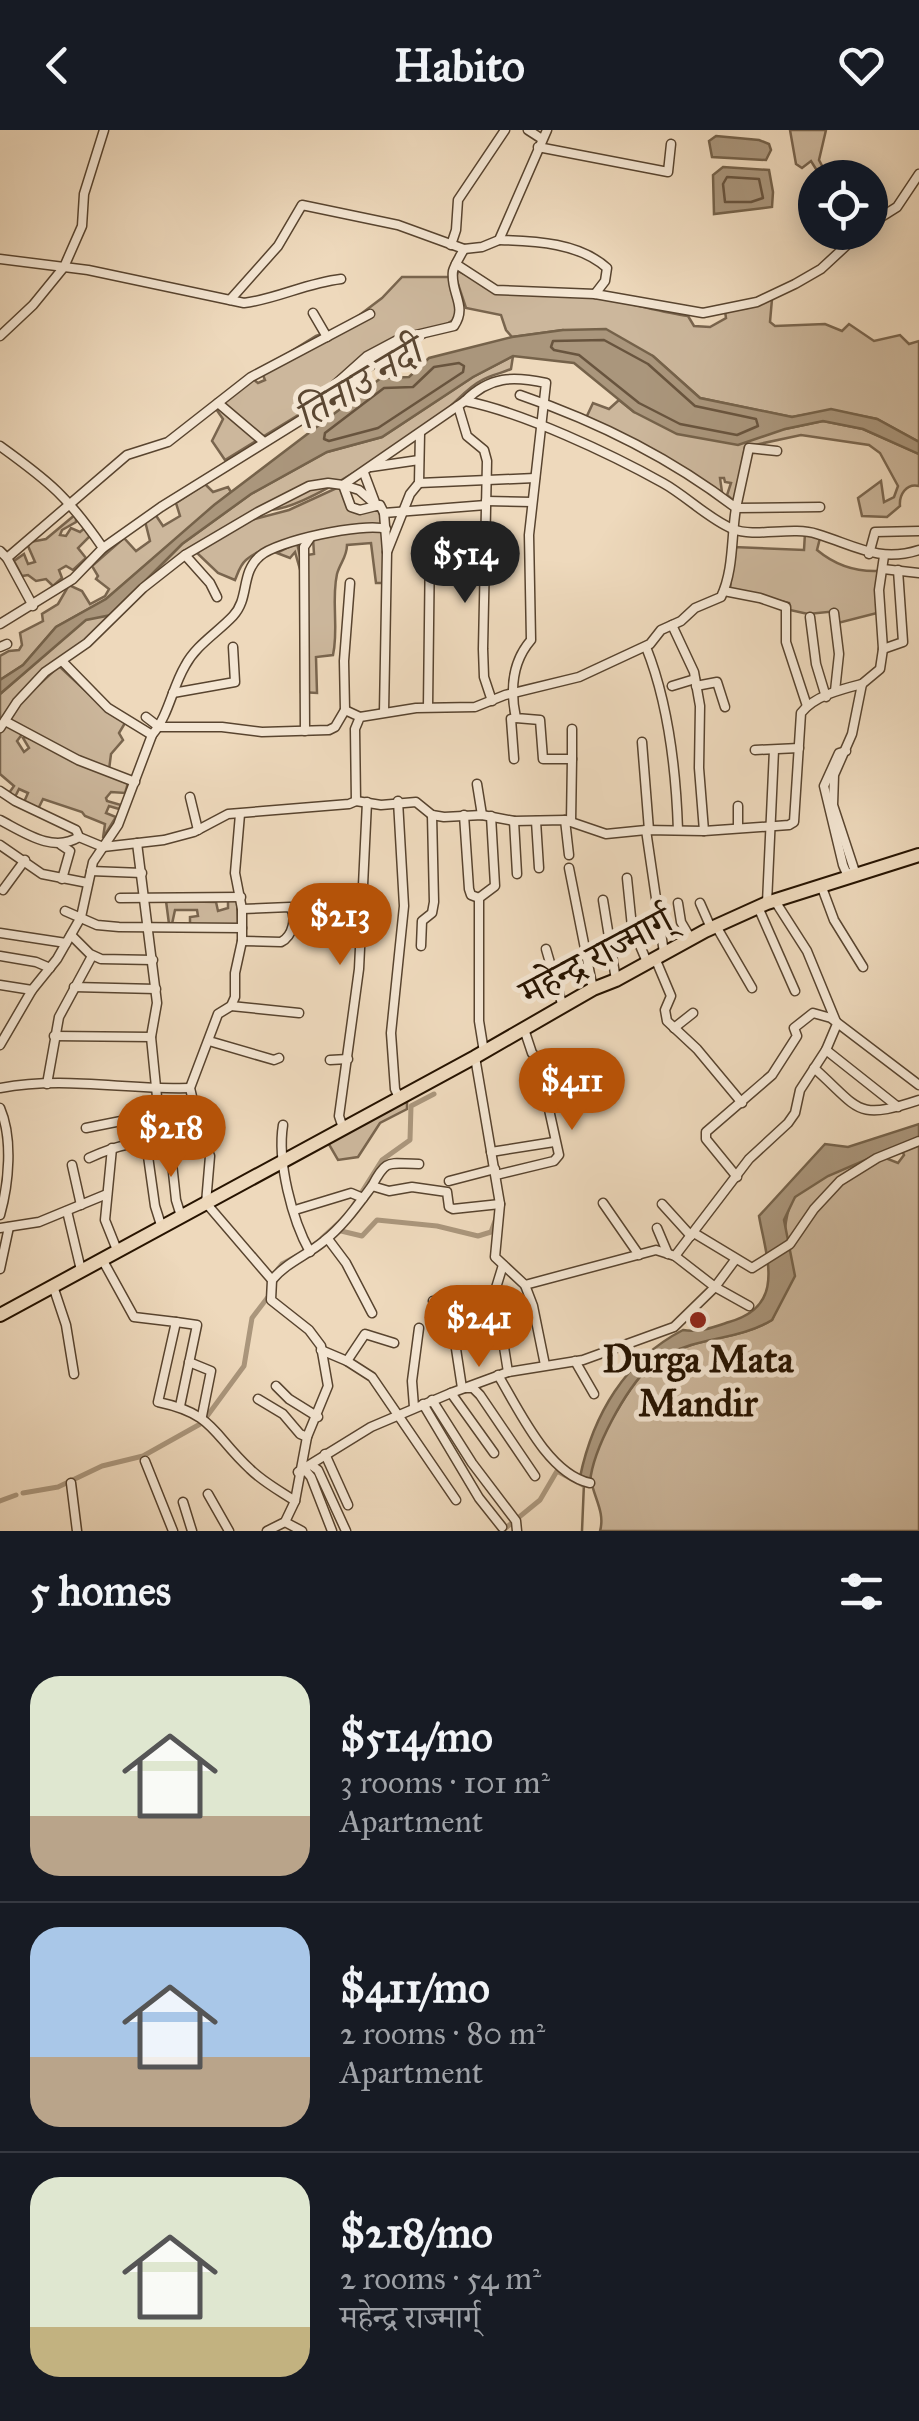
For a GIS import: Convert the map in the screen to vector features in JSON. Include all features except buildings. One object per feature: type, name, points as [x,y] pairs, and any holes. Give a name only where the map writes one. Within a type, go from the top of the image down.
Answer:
[{"type":"highway","name":"महेन्द्र राज्मार्ग्","points":[[0,1314],[593,989],[714,927],[766,903],[919,855]]},
{"type":"street","points":[[0,336],[64,267],[82,226],[84,194],[104,130]]},
{"type":"street","points":[[451,245],[458,200],[505,130]]},
{"type":"street","points":[[528,130],[542,139],[668,172],[671,144]]},
{"type":"street","points":[[499,240],[542,139]]},
{"type":"street","points":[[888,213],[897,207],[919,174]]},
{"type":"street","points":[[230,300],[278,246],[302,204],[398,225],[464,249],[499,240],[570,247],[586,252],[607,268],[605,280],[595,294]]},
{"type":"street","points":[[0,624],[73,580],[103,548],[161,507],[302,420],[344,375],[382,347],[454,326],[461,316],[454,278],[464,249]]},
{"type":"street","points":[[456,264],[496,290],[595,294],[703,313],[757,302],[821,268],[841,250]]},
{"type":"street","points":[[0,259],[254,302],[305,284],[341,279]]},
{"type":"street","points":[[313,313],[327,337]]},
{"type":"street","points":[[33,606],[4,554],[72,504],[127,455],[168,442],[251,377],[370,314]]},
{"type":"street","points":[[343,486],[462,404],[487,382],[521,377],[546,383],[529,536],[531,640],[520,652],[512,694],[516,718]]},
{"type":"street","points":[[520,395],[620,438],[698,478],[736,508],[820,507]]},
{"type":"street","points":[[218,403],[264,442]]},
{"type":"street","points":[[462,404],[542,428],[662,482],[732,528],[808,532],[884,556],[919,550]]},
{"type":"street","points":[[462,404],[466,436],[484,450],[483,650],[484,677],[492,701]]},
{"type":"street","points":[[387,552],[407,510],[410,494],[419,483],[420,432]]},
{"type":"street","points":[[0,446],[45,478],[72,504],[103,548]]},
{"type":"street","points":[[345,710],[360,717],[428,707],[461,709],[580,677],[600,664],[625,658],[646,646],[661,630],[694,608],[717,600],[724,591],[730,578],[732,528],[749,448],[777,451]]},
{"type":"street","points":[[368,470],[419,460]]},
{"type":"street","points":[[368,470],[386,529],[384,712]]},
{"type":"street","points":[[419,483],[535,478]]},
{"type":"street","points":[[502,480],[503,501]]},
{"type":"street","points":[[135,782],[2,725],[45,672],[63,662],[121,613],[142,588],[185,554],[258,512],[309,486],[328,483],[359,490],[380,509]]},
{"type":"street","points":[[343,486],[351,507],[360,510],[532,502]]},
{"type":"street","points":[[0,1046],[81,917],[91,871],[118,825],[188,660],[234,615],[244,600],[243,583],[261,555],[340,529],[386,529]]},
{"type":"street","points":[[869,554],[875,532],[919,531]]},
{"type":"street","points":[[305,731],[304,547],[310,538]]},
{"type":"street","points":[[428,707],[430,542]]},
{"type":"street","points":[[185,554],[217,597]]},
{"type":"street","points":[[0,820],[50,844],[77,839],[103,846],[180,837],[228,814],[356,801],[416,802],[432,815],[487,816],[514,822],[568,821],[606,834],[772,827],[794,822],[800,718],[807,706],[835,690],[862,684],[880,669],[883,648],[879,590],[884,556]]},
{"type":"street","points":[[883,569],[919,573]]},
{"type":"street","points":[[883,648],[903,642],[898,570]]},
{"type":"street","points":[[63,662],[108,708],[156,731],[335,728],[345,710],[350,584]]},
{"type":"street","points":[[724,591],[786,607],[786,642],[807,706]]},
{"type":"street","points":[[834,613],[839,654],[835,690]]},
{"type":"street","points":[[810,617],[816,664],[826,698]]},
{"type":"street","points":[[672,625],[696,682],[700,706],[704,831]]},
{"type":"street","points":[[646,646],[660,691],[678,830]]},
{"type":"street","points":[[173,693],[235,682],[233,648]]},
{"type":"street","points":[[672,686],[717,682],[725,708]]},
{"type":"street","points":[[856,875],[833,805],[834,775],[846,751],[862,684]]},
{"type":"street","points":[[686,708],[700,706]]},
{"type":"street","points":[[146,717],[156,731]]},
{"type":"street","points":[[356,801],[355,729],[360,717]]},
{"type":"street","points":[[514,759],[512,719],[516,718],[540,720],[543,760],[572,758]]},
{"type":"street","points":[[569,855],[572,729]]},
{"type":"street","points":[[642,742],[656,958]]},
{"type":"street","points":[[755,750],[799,748]]},
{"type":"street","points":[[774,750],[766,903],[795,991]]},
{"type":"street","points":[[477,784],[487,816],[495,886],[479,898]]},
{"type":"street","points":[[0,790],[15,802],[76,830],[77,839],[62,879]]},
{"type":"street","points":[[190,797],[198,830]]},
{"type":"street","points":[[398,801],[404,906],[392,1033],[399,1098]]},
{"type":"street","points":[[343,1128],[339,1116],[359,969],[367,802]]},
{"type":"street","points":[[738,806],[738,828]]},
{"type":"street","points":[[231,1006],[242,941],[241,898],[235,874],[240,814]]},
{"type":"street","points":[[422,946],[422,921],[432,914],[434,902],[432,815]]},
{"type":"street","points":[[464,815],[470,895],[479,898]]},
{"type":"street","points":[[536,820],[539,868]]},
{"type":"street","points":[[514,822],[517,874]]},
{"type":"street","points":[[137,843],[156,989],[152,1037],[159,1119],[151,1142],[155,1206],[162,1225]]},
{"type":"street","points":[[61,845],[70,851]]},
{"type":"street","points":[[1,846],[42,874],[88,883]]},
{"type":"street","points":[[4,890],[25,860]]},
{"type":"street","points":[[569,868],[593,989]]},
{"type":"street","points":[[91,871],[142,873]]},
{"type":"street","points":[[627,878],[632,927],[656,958],[671,996],[665,1016],[742,1102]]},
{"type":"street","points":[[820,885],[834,920],[863,968]]},
{"type":"street","points":[[120,898],[241,898]]},
{"type":"street","points":[[479,898],[479,1054],[500,1204],[494,1258],[525,1285],[544,1365]]},
{"type":"street","points":[[603,900],[616,980]]},
{"type":"street","points":[[678,903],[681,922],[691,939]]},
{"type":"street","points":[[700,903],[752,988]]},
{"type":"street","points":[[672,1255],[692,1235],[749,1159],[795,1114],[800,1090],[826,1050],[837,1024],[807,951],[766,903]]},
{"type":"street","points":[[242,908],[290,907],[294,914],[290,934],[282,942],[242,941]]},
{"type":"street","points":[[65,912],[97,925],[242,928]]},
{"type":"street","points":[[0,933],[68,939],[101,959],[153,960]]},
{"type":"street","points":[[546,949],[563,1006]]},
{"type":"street","points":[[0,956],[50,968]]},
{"type":"street","points":[[48,1084],[59,1017],[92,956]]},
{"type":"street","points":[[0,985],[32,990]]},
{"type":"street","points":[[74,987],[156,989]]},
{"type":"street","points":[[272,1280],[206,1203],[210,1156],[190,1088],[218,1014],[231,1006],[299,1012]]},
{"type":"street","points":[[674,1028],[693,1013]]},
{"type":"street","points":[[736,1177],[705,1135],[772,1075],[798,1036],[794,1028],[800,1020],[813,1013],[831,1018],[916,1083],[919,1072]]},
{"type":"street","points":[[448,1181],[558,1160],[546,1067],[532,1053],[524,1029]]},
{"type":"street","points":[[54,1036],[152,1037]]},
{"type":"street","points":[[209,1041],[274,1060],[280,1058]]},
{"type":"street","points":[[826,1050],[898,1107]]},
{"type":"street","points":[[330,1060],[348,1059]]},
{"type":"street","points":[[814,1068],[863,1111],[870,1113],[919,1100]]},
{"type":"street","points":[[0,1088],[93,1082],[190,1088]]},
{"type":"street","points":[[0,1108],[8,1131],[3,1161],[6,1190],[0,1215]]},
{"type":"street","points":[[86,1128],[124,1120],[159,1119]]},
{"type":"street","points":[[124,1120],[128,1144]]},
{"type":"street","points":[[283,1125],[282,1160],[297,1228],[310,1252]]},
{"type":"street","points":[[662,1204],[692,1235],[752,1268],[790,1244],[840,1181],[876,1158],[919,1141]]},
{"type":"street","points":[[491,1152],[554,1142]]},
{"type":"street","points":[[89,1158],[128,1144],[170,1145],[181,1216]]},
{"type":"street","points":[[112,1148],[104,1220],[117,1250]]},
{"type":"street","points":[[267,1531],[285,1522],[295,1501],[307,1437],[328,1386],[321,1350],[309,1330],[271,1300],[272,1280],[284,1266],[310,1252],[334,1232],[372,1186],[380,1170],[392,1161],[419,1164]]},
{"type":"street","points":[[72,1165],[81,1204]]},
{"type":"street","points":[[372,1186],[389,1191],[412,1188],[447,1192],[453,1209],[500,1204]]},
{"type":"street","points":[[295,1210],[352,1193],[363,1198]]},
{"type":"street","points":[[0,1269],[5,1228],[40,1222],[107,1194]]},
{"type":"street","points":[[604,1203],[639,1256]]},
{"type":"street","points":[[67,1211],[81,1270]]},
{"type":"street","points":[[657,1228],[672,1255]]},
{"type":"street","points":[[334,1232],[372,1313]]},
{"type":"street","points":[[525,1285],[656,1250],[672,1255],[748,1306]]},
{"type":"street","points":[[102,1258],[134,1317],[197,1325],[180,1406]]},
{"type":"street","points":[[298,1472],[396,1414],[451,1392],[508,1372],[575,1362],[674,1327],[715,1287],[735,1260]]},
{"type":"street","points":[[502,1265],[496,1291],[508,1372]]},
{"type":"street","points":[[54,1286],[66,1325],[74,1374]]},
{"type":"street","points":[[432,1301],[450,1303],[462,1388]]},
{"type":"street","points":[[176,1322],[158,1402],[180,1406],[203,1417],[251,1471],[295,1501]]},
{"type":"street","points":[[419,1328],[412,1381],[479,1498],[502,1527]]},
{"type":"street","points":[[347,1360],[365,1334],[394,1343]]},
{"type":"street","points":[[321,1350],[347,1360],[372,1378],[456,1500]]},
{"type":"street","points":[[190,1362],[211,1372],[203,1417]]},
{"type":"street","points":[[575,1362],[594,1394]]},
{"type":"street","points":[[498,1375],[558,1468],[576,1480],[590,1483]]},
{"type":"street","points":[[276,1386],[318,1417]]},
{"type":"street","points":[[462,1388],[473,1388],[480,1396],[534,1476]]},
{"type":"street","points":[[451,1392],[494,1453]]},
{"type":"street","points":[[258,1398],[307,1437]]},
{"type":"street","points":[[423,1404],[516,1521],[517,1531]]},
{"type":"street","points":[[325,1454],[348,1506]]},
{"type":"street","points":[[145,1461],[173,1531]]},
{"type":"street","points":[[311,1465],[318,1470],[346,1531]]},
{"type":"street","points":[[298,1472],[306,1471],[310,1477],[332,1531]]},
{"type":"street","points":[[71,1484],[77,1531]]},
{"type":"street","points":[[208,1494],[229,1531]]},
{"type":"street","points":[[183,1502],[192,1531]]},
{"type":"street","points":[[285,1522],[302,1531]]},
{"type":"shaded area","points":[[790,130],[826,130],[819,160],[798,160],[796,164]]},
{"type":"shaded area","points":[[458,271],[510,291],[608,299],[688,316],[694,326],[710,327],[726,318],[725,311],[772,299],[770,322],[775,326],[825,324],[842,331],[849,324],[874,341],[900,335],[909,344],[919,341],[919,442],[877,419],[832,410],[792,417],[700,398],[653,356],[563,330],[512,337],[501,315],[466,308],[456,278]]},
{"type":"shaded area","points":[[402,277],[450,277],[458,317],[225,460],[212,441],[223,419],[216,409],[253,379],[258,383],[265,380],[261,370],[316,336],[345,326]]},
{"type":"shaded area","points":[[513,356],[511,369],[477,383],[431,421],[357,471],[303,500],[265,509],[165,566],[119,613],[59,662],[0,725],[0,694],[86,619],[112,614],[182,544],[251,494],[327,452],[382,437],[473,377]]},
{"type":"shaded area","points":[[619,400],[634,412],[785,429],[823,421],[863,429],[919,454],[919,486],[904,491],[900,506],[887,517],[862,516],[858,498],[881,481],[884,502],[894,497],[898,486],[880,453],[869,445],[801,435],[745,447],[735,502],[727,495],[731,483],[724,478],[720,478],[722,492],[586,418],[593,403],[609,409]]},
{"type":"shaded area","points":[[205,484],[213,492],[228,487],[231,492],[106,599],[56,627],[23,665],[0,680],[0,656],[19,650],[20,633],[43,621],[42,614],[58,604],[69,585],[82,591],[90,604],[105,596],[109,589],[96,579],[92,566],[124,538],[136,551],[150,541],[145,521],[155,514],[163,526],[180,516],[176,503]]},
{"type":"shaded area","points":[[341,486],[349,508],[381,507],[383,525],[273,546],[246,560],[235,580],[218,573],[196,552],[251,520],[289,510]]},
{"type":"shaded area","points":[[76,514],[76,522],[60,535],[66,536],[71,528],[80,532],[86,527],[90,536],[78,548],[86,558],[73,570],[66,566],[59,570],[62,578],[53,586],[46,579],[36,581],[22,576],[14,561],[24,554],[28,564],[35,562],[30,542],[46,539]]},
{"type":"shaded area","points":[[384,530],[386,583],[376,583],[371,543],[347,545],[335,584],[333,655],[316,657],[317,693],[301,692],[301,573],[295,552],[290,558],[277,553],[297,543],[300,556],[314,554],[313,538]]},
{"type":"shaded area","points":[[805,533],[820,538],[817,550],[831,560],[854,569],[879,571],[877,613],[838,623],[837,611],[808,614],[790,610],[789,603],[730,589],[734,547],[804,550]]},
{"type":"shaded area","points":[[59,666],[125,723],[119,733],[123,740],[111,754],[109,770],[66,756],[9,720],[16,706]]},
{"type":"shaded area","points":[[6,724],[23,733],[17,741],[24,752],[29,748],[23,738],[26,737],[128,783],[125,793],[111,792],[106,798],[121,805],[119,809],[109,806],[106,813],[116,817],[103,838],[105,824],[82,812],[43,799],[38,809],[24,802],[28,793],[19,789],[15,797],[9,793],[14,786],[0,774],[0,729]]},
{"type":"shaded area","points":[[228,900],[237,900],[238,924],[190,925],[190,917],[198,916],[197,910],[175,910],[169,924],[166,901],[216,902],[218,911],[228,908]]},
{"type":"shaded area","points":[[407,1096],[407,1109],[380,1123],[358,1157],[338,1160],[327,1141]]},
{"type":"shaded area","points":[[919,1139],[919,1531],[600,1531],[601,1514],[591,1481],[592,1464],[608,1426],[642,1373],[654,1362],[681,1349],[772,1320],[780,1290],[786,1221],[794,1198],[821,1179],[878,1155],[898,1163],[904,1155],[902,1150]]},
{"type":"water","points":[[716,136],[759,140],[769,144],[771,150],[766,160],[712,157],[709,141]]},
{"type":"water","points":[[723,167],[769,170],[772,207],[714,214],[713,175]]},
{"type":"water","points":[[606,329],[653,356],[700,398],[792,417],[831,409],[877,419],[919,442],[919,454],[863,429],[823,421],[738,445],[677,434],[634,412],[574,363],[513,356],[473,377],[382,437],[327,452],[251,494],[182,544],[111,615],[86,620],[0,694],[0,680],[23,665],[56,627],[106,599],[214,505],[381,378],[409,377],[429,358],[512,337]]},
{"type":"water","points":[[919,1124],[919,1137],[828,1176],[795,1197],[784,1220],[795,1276],[772,1320],[686,1347],[654,1363],[630,1390],[612,1421],[597,1453],[590,1482],[580,1477],[603,1411],[628,1373],[644,1357],[683,1330],[723,1324],[747,1315],[759,1304],[766,1292],[768,1263],[759,1216],[825,1144],[848,1147]]},
{"type":"waterway","points":[[353,1206],[382,1160],[410,1140],[411,1106],[434,1094]]},
{"type":"waterway","points":[[337,1230],[362,1236],[377,1220],[437,1226],[478,1236],[491,1232],[496,1218]]},
{"type":"waterway","points":[[322,1238],[343,1219]]},
{"type":"waterway","points":[[278,1269],[297,1256]]},
{"type":"waterway","points":[[23,1493],[58,1487],[102,1466],[143,1456],[202,1423],[244,1366],[252,1318],[268,1297]]},
{"type":"waterway","points":[[502,1531],[540,1500],[557,1471],[583,1485]]},
{"type":"waterway","points":[[582,1531],[584,1483]]},
{"type":"waterway","points":[[0,1501],[16,1495]]},
{"type":"place","name":"Durga Mata Mandir","points":[[698,1320]]},
{"type":"water label","name":"तिनाउ नदी","points":[[358,384]]}]
